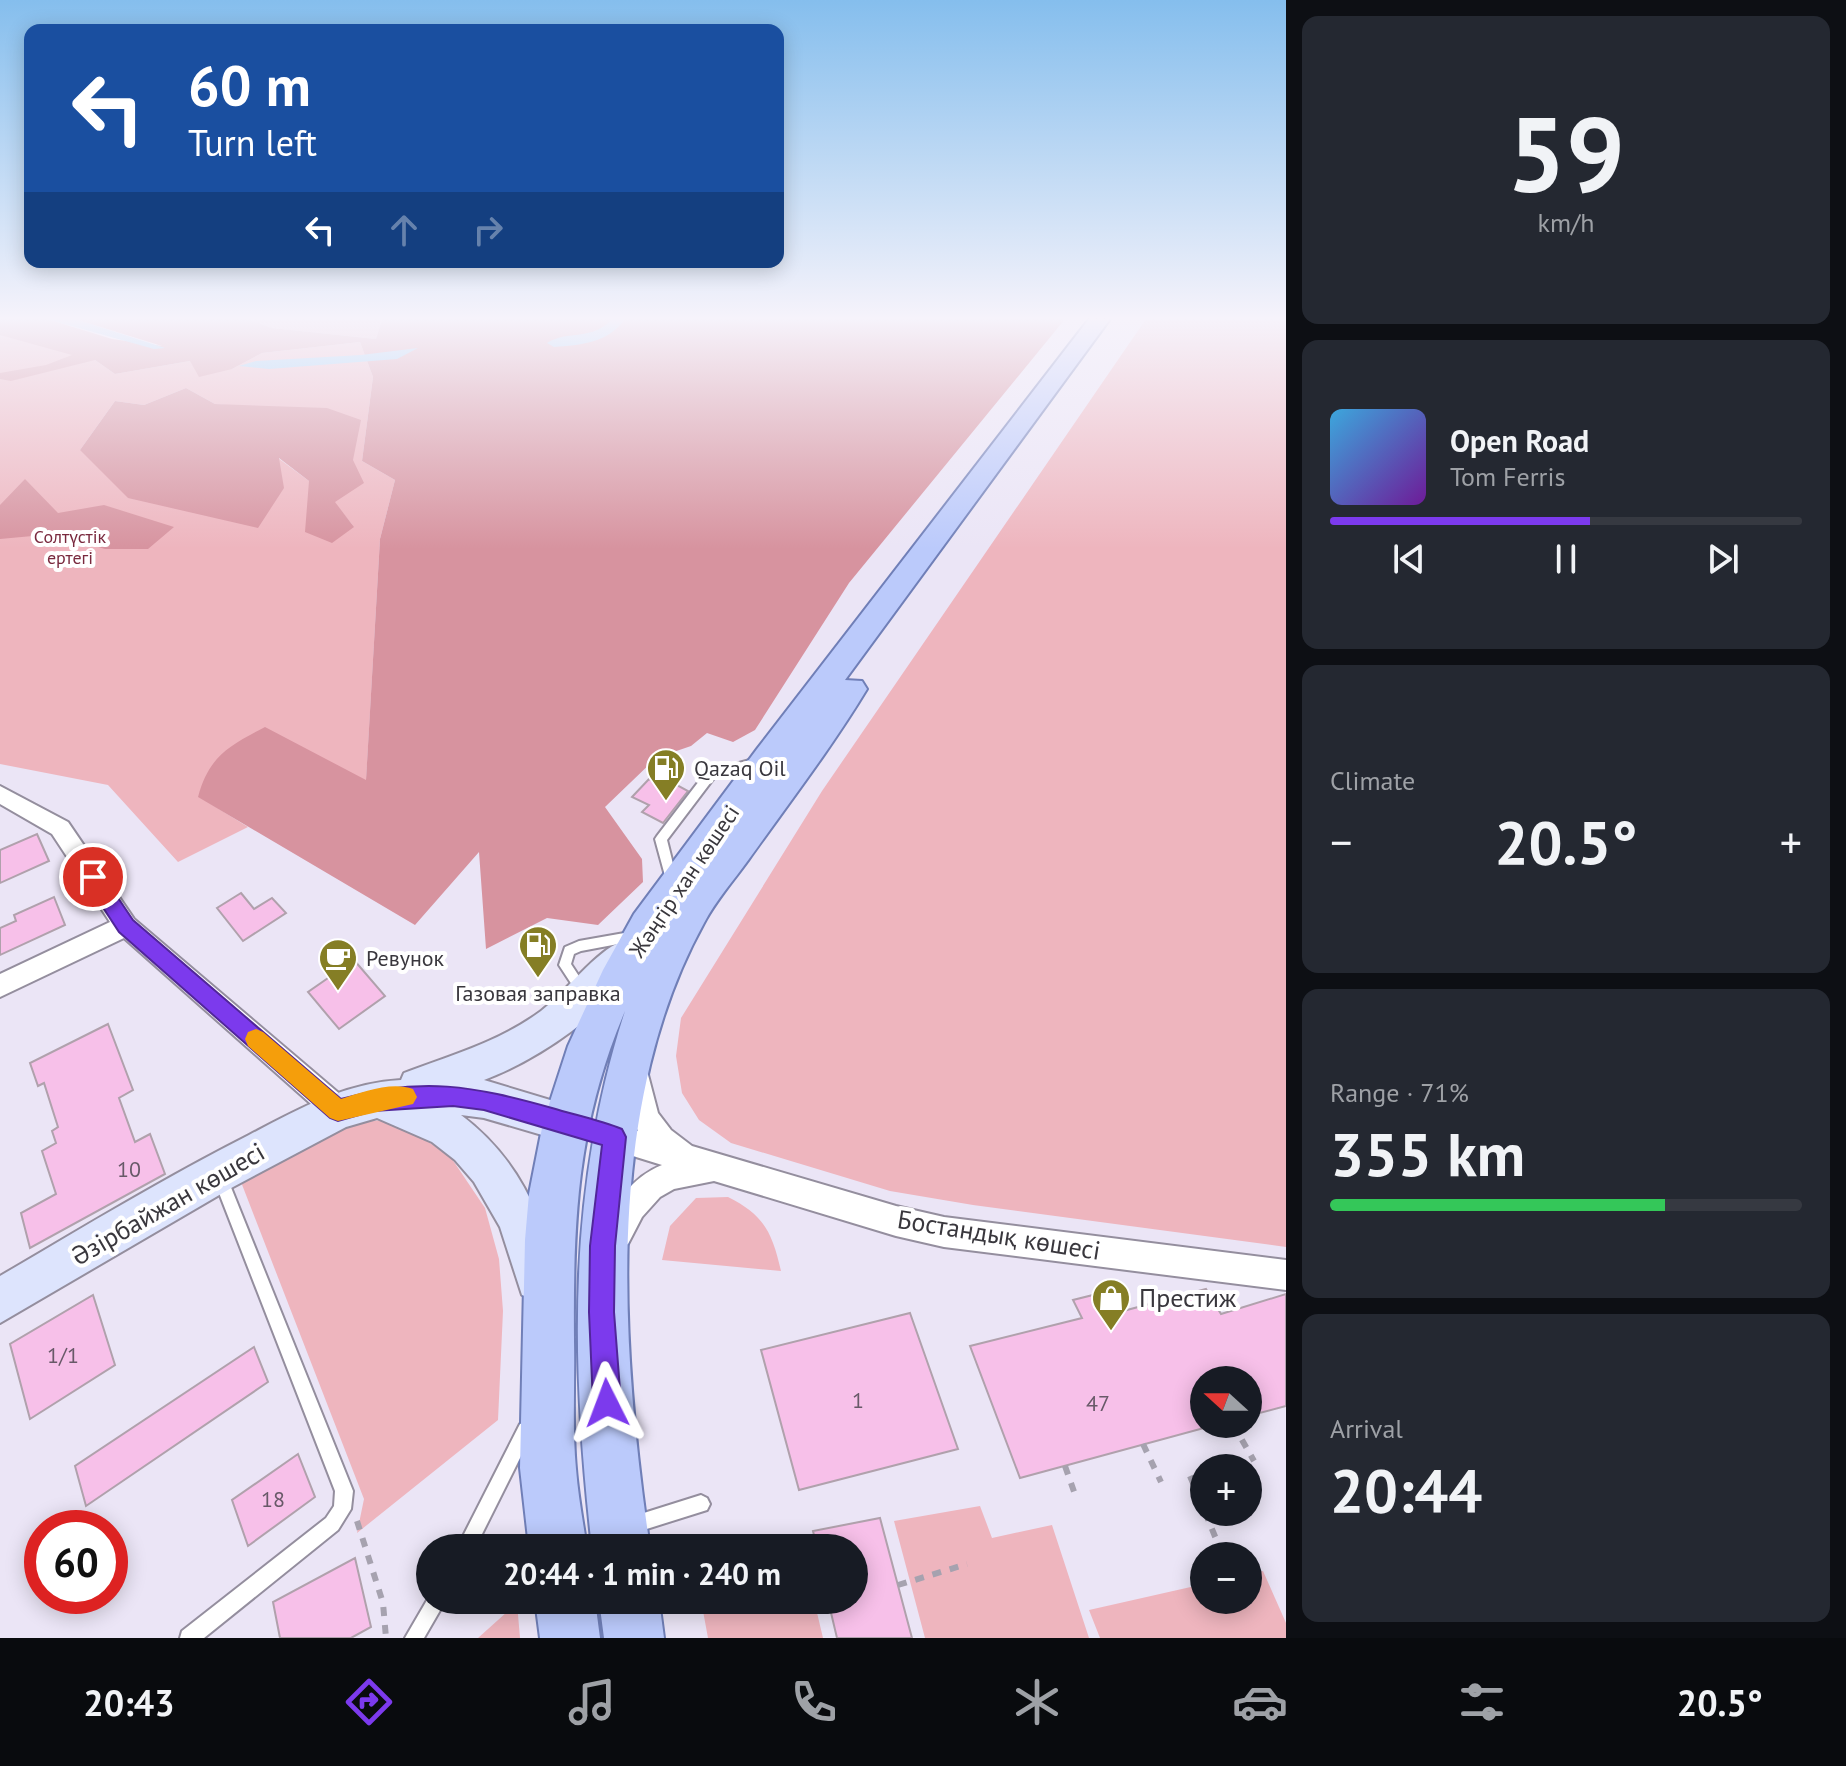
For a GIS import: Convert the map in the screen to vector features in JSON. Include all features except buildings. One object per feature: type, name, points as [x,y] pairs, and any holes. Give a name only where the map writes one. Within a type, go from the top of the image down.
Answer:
[{"type":"main road","name":"Жәңгір хан көшесі","points":[[556,1534],[548,1468],[549,1240],[553,1194],[566,1123],[583,1060],[617,983],[661,908],[769,758],[1042,395]]},
{"type":"main road","name":"Жәңгір хан көшесі","points":[[618,1534],[613,1494],[602,1312],[603,1246],[614,1137],[638,1029],[657,977],[686,917],[1063,395]]},
{"type":"main road","points":[[355,1105],[468,1070],[520,1047],[572,1010],[596,987],[661,908]]},
{"type":"main road","points":[[355,1105],[453,1095],[484,1099],[614,1137]]},
{"type":"main road","points":[[355,1105],[426,1116],[453,1131],[476,1150],[495,1175],[524,1234],[549,1336]]},
{"type":"main road","name":"Әзірбайжан көшесі","points":[[0,1301],[218,1172],[355,1105]]},
{"type":"main road","points":[[567,1614],[570,1638]]},
{"type":"main road","points":[[631,1614],[634,1638]]},
{"type":"street","points":[[0,794],[60,828],[126,926],[355,1105]]},
{"type":"street","points":[[0,986],[126,926]]},
{"type":"street","points":[[638,1029],[638,1092],[647,1124],[668,1146],[718,1169]]},
{"type":"street","points":[[614,1137],[718,1169]]},
{"type":"street","points":[[602,1312],[613,1246],[629,1208],[652,1183],[686,1170],[718,1169]]},
{"type":"street","name":"Бостандық көшесі","points":[[718,1169],[944,1232],[1286,1275]]},
{"type":"lane","points":[[189,1638],[332,1524],[342,1509],[344,1491],[218,1172]]},
{"type":"lane","points":[[473,1534],[529,1423],[549,1336]]},
{"type":"lane","points":[[629,1534],[701,1504]]},
{"type":"lane","points":[[414,1638],[429,1614]]},
{"type":"path","points":[[1143,1444],[1161,1482]]},
{"type":"path","points":[[1065,1466],[1077,1500]]},
{"type":"path","points":[[344,1491],[367,1547],[383,1603],[386,1638]]},
{"type":"path","points":[[898,1585],[967,1564]]},
{"type":"green space","name":"Солтүстік ертегі","points":[[0,395],[168,395],[144,405],[115,401],[80,450],[278,458],[309,481],[354,527],[259,408],[215,404],[199,395],[371,395],[362,461],[395,480],[380,539],[366,781],[198,796],[248,827],[178,862],[108,785],[0,764]]},
{"type":"green space","points":[[1094,395],[1286,395],[1286,1247],[890,1191],[731,1143],[699,1120],[682,1093],[676,1056],[681,1018],[822,791]]},
{"type":"green space","points":[[383,1120],[410,1130],[450,1156],[485,1208],[499,1259],[503,1311],[498,1420],[357,1533],[364,1499],[241,1182],[349,1123]]},
{"type":"green space","points":[[728,1197],[750,1211],[765,1226],[781,1271],[662,1260],[670,1226],[696,1198]]},
{"type":"green space","points":[[980,1506],[992,1538],[1052,1525],[1089,1638],[925,1638],[894,1521]]},
{"type":"green space","points":[[1262,1571],[1286,1623],[1286,1638],[1100,1638],[1089,1610],[1190,1587],[1190,1614],[1262,1614]]},
{"type":"green space","points":[[505,1614],[518,1614],[520,1638],[478,1638]]},
{"type":"green space","points":[[704,1614],[817,1614],[823,1638],[708,1638]]},
{"type":"shaded area","points":[[168,395],[199,395],[215,404],[327,408],[361,420],[353,460],[364,483],[335,502],[354,527],[332,543],[305,532],[309,481],[279,458],[284,488],[258,528],[128,498],[80,450],[115,401],[144,405]]},
{"type":"shaded area","points":[[371,395],[1002,395],[849,583],[755,730],[733,742],[707,733],[691,746],[656,758],[605,807],[642,859],[643,882],[598,925],[547,918],[486,949],[479,852],[415,925],[198,797],[208,771],[222,754],[265,727],[366,780],[380,539],[395,480],[362,461]]},
{"type":"shaded area","points":[[25,479],[58,513],[104,505],[174,527],[148,549],[105,549],[54,534],[0,539],[0,505]]},
{"type":"slow traffic","points":[[256,1039],[338,1110],[373,1100],[406,1097]]},
{"type":"place","name":"Qazaq Oil","points":[[666,802]]},
{"type":"place","name":"Газовая заправка","points":[[538,979]]},
{"type":"place","name":"Ревунок","points":[[338,992]]},
{"type":"place","name":"Престиж","points":[[1111,1332]]},
{"type":"route","points":[[93,877],[126,926],[338,1110],[373,1100],[453,1095],[484,1099],[614,1137],[603,1246],[602,1312],[607,1403]]}]
